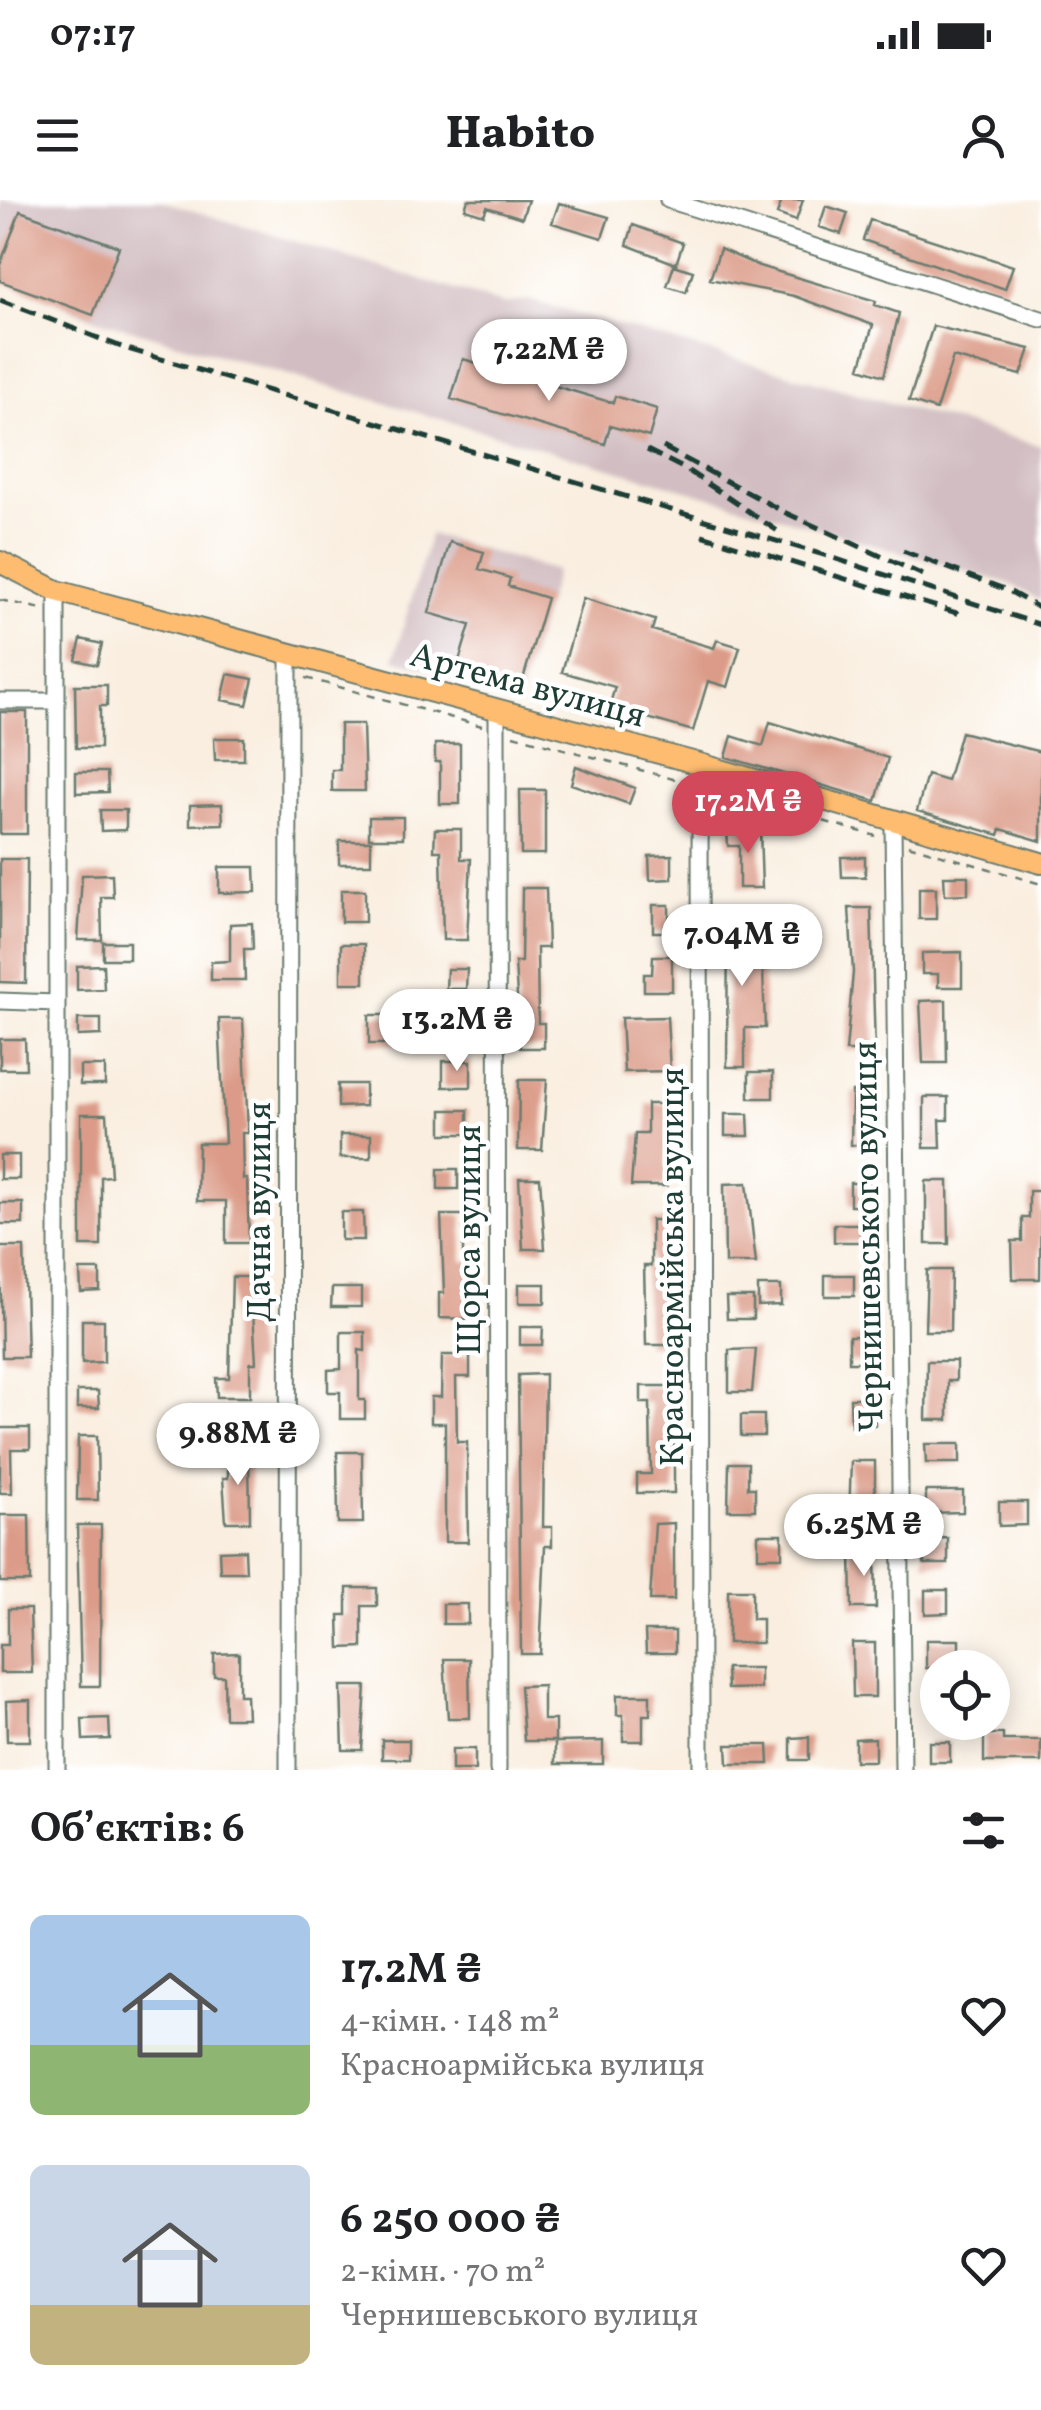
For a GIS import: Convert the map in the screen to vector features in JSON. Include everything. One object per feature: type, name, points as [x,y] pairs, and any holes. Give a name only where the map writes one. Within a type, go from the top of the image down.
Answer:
[{"type":"main road","name":"Артема вулиця","points":[[0,562],[57,601],[497,720],[700,764],[893,832],[1041,863]]},
{"type":"street","points":[[668,200],[1041,320]]},
{"type":"street","points":[[57,601],[58,1770]]},
{"type":"street","name":"Дачна вулиця","points":[[288,1770],[289,664]]},
{"type":"street","points":[[0,701],[57,701]]},
{"type":"street","name":"Щорса вулиця","points":[[497,720],[498,1770]]},
{"type":"street","name":"Красноармійська вулиця","points":[[700,764],[701,1770]]},
{"type":"street","name":"Чернишевського вулиця","points":[[893,832],[903,1770]]},
{"type":"street","points":[[0,1001],[57,1002]]},
{"type":"path","points":[[0,600],[57,601]]},
{"type":"path","points":[[289,664],[497,720],[700,787],[893,832],[1041,884]]},
{"type":"shaded area","points":[[0,200],[158,200],[503,304],[529,300],[1041,446],[1041,601],[1010,584],[95,319],[0,278]]},
{"type":"shaded area","points":[[430,534],[556,571],[520,696],[394,659]]},
{"type":"building","points":[[468,200],[528,200],[522,218],[487,207],[484,215],[465,209]]},
{"type":"building","points":[[782,200],[803,200],[796,221],[777,214]]},
{"type":"building","points":[[559,203],[609,217],[602,238],[552,223]]},
{"type":"building","points":[[826,206],[848,213],[841,234],[819,227]]},
{"type":"building","points":[[20,211],[119,247],[93,315],[0,281],[0,265]]},
{"type":"building","points":[[870,220],[1013,266],[1005,289],[863,240]]},
{"type":"building","points":[[633,225],[683,243],[676,264],[627,245]]},
{"type":"building","points":[[720,249],[759,266],[876,301],[875,305],[899,313],[884,376],[860,368],[873,325],[794,296],[710,279]]},
{"type":"building","points":[[674,265],[693,271],[686,292],[667,286]]},
{"type":"building","points":[[933,326],[1030,349],[1021,375],[953,357],[936,410],[909,401]]},
{"type":"building","points":[[463,359],[613,403],[615,396],[657,409],[649,437],[610,426],[605,444],[451,399]]},
{"type":"building","points":[[450,542],[484,552],[479,569],[510,578],[508,586],[547,598],[519,693],[456,671],[470,625],[429,613]]},
{"type":"building","points":[[583,598],[655,620],[652,630],[714,648],[717,640],[740,647],[728,687],[708,681],[693,731],[609,707],[615,687],[562,672]]},
{"type":"building","points":[[81,639],[102,644],[97,665],[76,660]]},
{"type":"building","points":[[228,674],[253,679],[247,705],[222,700]]},
{"type":"building","points":[[75,685],[107,685],[107,706],[100,706],[100,748],[76,748]]},
{"type":"building","points":[[0,712],[27,712],[27,834],[0,834]]},
{"type":"building","points":[[770,722],[888,758],[876,801],[726,757],[732,736],[763,746]]},
{"type":"building","points":[[340,724],[363,724],[365,791],[332,791],[332,770],[340,770]]},
{"type":"building","points":[[961,732],[1041,752],[1041,841],[1001,829],[999,835],[917,811],[927,775],[947,781]]},
{"type":"building","points":[[214,738],[244,738],[244,760],[215,760]]},
{"type":"building","points":[[435,744],[460,744],[460,804],[440,804],[440,762],[435,762]]},
{"type":"building","points":[[576,766],[635,788],[629,804],[571,784]]},
{"type":"building","points":[[76,772],[107,772],[108,792],[76,793]]},
{"type":"building","points":[[520,790],[545,790],[545,854],[521,854]]},
{"type":"building","points":[[222,804],[223,824],[190,825],[190,805]]},
{"type":"building","points":[[100,810],[126,810],[126,830],[101,831]]},
{"type":"building","points":[[369,817],[403,817],[403,838],[369,838]]},
{"type":"building","points":[[435,829],[461,829],[461,859],[471,859],[467,940],[443,940],[441,851],[434,851]]},
{"type":"building","points":[[727,829],[760,829],[762,888],[739,888],[739,846],[728,846]]},
{"type":"building","points":[[339,841],[371,841],[371,864],[339,864]]},
{"type":"building","points":[[672,855],[672,879],[650,880],[649,856]]},
{"type":"building","points":[[841,857],[865,857],[865,877],[842,877]]},
{"type":"building","points":[[0,859],[27,859],[26,983],[0,982]]},
{"type":"building","points":[[219,867],[255,867],[256,892],[219,893]]},
{"type":"building","points":[[112,874],[113,897],[101,897],[102,940],[78,940],[82,875]]},
{"type":"building","points":[[944,876],[968,876],[968,894],[945,895]]},
{"type":"building","points":[[522,888],[546,888],[548,948],[537,948],[538,1023],[544,1023],[544,1048],[520,1048],[515,962],[521,962]]},
{"type":"building","points":[[919,888],[936,888],[936,919],[919,919]]},
{"type":"building","points":[[341,890],[365,890],[365,922],[341,922]]},
{"type":"building","points":[[653,905],[669,905],[669,932],[653,932]]},
{"type":"building","points":[[849,908],[871,908],[875,1051],[846,1051],[853,972]]},
{"type":"building","points":[[728,911],[749,911],[751,970],[763,970],[765,1028],[745,1028],[745,1067],[727,1067]]},
{"type":"building","points":[[252,923],[253,949],[244,949],[245,980],[211,980],[211,962],[230,961],[230,924]]},
{"type":"building","points":[[103,942],[129,942],[129,959],[103,959]]},
{"type":"building","points":[[341,944],[364,944],[364,983],[341,983]]},
{"type":"building","points":[[962,952],[962,987],[938,987],[938,974],[922,974],[922,953]]},
{"type":"building","points":[[653,956],[672,956],[672,991],[644,991],[644,974],[652,974]]},
{"type":"building","points":[[103,965],[104,989],[77,990],[77,966]]},
{"type":"building","points":[[447,969],[467,969],[466,989],[446,989]]},
{"type":"building","points":[[946,1000],[947,1063],[923,1063],[920,1001]]},
{"type":"building","points":[[445,1014],[465,1014],[465,1034],[445,1034]]},
{"type":"building","points":[[369,1015],[399,1015],[399,1044],[369,1044]]},
{"type":"building","points":[[667,1017],[670,1071],[624,1072],[621,1018]]},
{"type":"building","points":[[78,1019],[101,1019],[101,1035],[78,1036]]},
{"type":"building","points":[[219,1019],[243,1019],[248,1133],[242,1133],[243,1179],[247,1179],[249,1243],[226,1243],[226,1201],[197,1201],[198,1143],[225,1143]]},
{"type":"building","points":[[0,1039],[25,1039],[26,1069],[0,1069]]},
{"type":"building","points":[[443,1061],[471,1061],[471,1087],[443,1087]]},
{"type":"building","points":[[80,1066],[105,1066],[105,1085],[80,1085]]},
{"type":"building","points":[[749,1072],[773,1072],[773,1098],[749,1098]]},
{"type":"building","points":[[519,1080],[547,1080],[542,1150],[518,1150]]},
{"type":"building","points":[[338,1084],[365,1084],[365,1106],[338,1107]]},
{"type":"building","points":[[852,1092],[875,1092],[873,1145],[851,1145]]},
{"type":"building","points":[[924,1097],[948,1097],[948,1120],[940,1120],[941,1148],[924,1148]]},
{"type":"building","points":[[647,1104],[673,1104],[673,1155],[667,1155],[667,1186],[631,1186],[635,1134],[647,1134]]},
{"type":"building","points":[[442,1110],[468,1110],[468,1134],[442,1134]]},
{"type":"building","points":[[81,1114],[107,1114],[111,1176],[101,1177],[101,1246],[81,1246]]},
{"type":"building","points":[[725,1114],[748,1114],[749,1136],[725,1136]]},
{"type":"building","points":[[340,1135],[371,1135],[371,1158],[340,1158]]},
{"type":"building","points":[[0,1155],[19,1155],[19,1179],[0,1179]]},
{"type":"building","points":[[438,1169],[458,1169],[458,1189],[438,1189]]},
{"type":"building","points":[[519,1178],[540,1178],[545,1249],[523,1249]]},
{"type":"building","points":[[926,1181],[948,1181],[949,1244],[926,1244]]},
{"type":"building","points":[[747,1183],[756,1263],[725,1263],[724,1184]]},
{"type":"building","points":[[850,1183],[869,1183],[869,1205],[850,1205]]},
{"type":"building","points":[[1029,1191],[1041,1191],[1040,1279],[1013,1279],[1012,1241],[1022,1241],[1022,1218],[1029,1218]]},
{"type":"building","points":[[0,1203],[23,1203],[23,1224],[0,1224]]},
{"type":"building","points":[[341,1212],[363,1212],[364,1240],[341,1240]]},
{"type":"building","points":[[441,1215],[463,1215],[463,1261],[471,1261],[471,1319],[439,1318],[439,1293],[444,1293]]},
{"type":"building","points":[[651,1220],[674,1220],[674,1345],[646,1345],[644,1266],[651,1266]]},
{"type":"building","points":[[834,1224],[860,1224],[861,1242],[834,1242]]},
{"type":"building","points":[[0,1247],[24,1247],[27,1357],[2,1357]]},
{"type":"building","points":[[80,1270],[100,1270],[100,1291],[81,1292]]},
{"type":"building","points":[[927,1270],[951,1270],[950,1331],[925,1331]]},
{"type":"building","points":[[825,1275],[854,1275],[854,1296],[825,1296]]},
{"type":"building","points":[[232,1277],[251,1277],[256,1363],[250,1363],[250,1397],[217,1397],[216,1378],[229,1378]]},
{"type":"building","points":[[519,1284],[545,1284],[545,1303],[519,1303]]},
{"type":"building","points":[[758,1286],[781,1286],[781,1305],[758,1306]]},
{"type":"building","points":[[332,1288],[361,1288],[361,1307],[331,1307]]},
{"type":"building","points":[[726,1297],[753,1297],[753,1319],[727,1319]]},
{"type":"building","points":[[82,1320],[104,1320],[104,1362],[82,1363]]},
{"type":"building","points":[[520,1327],[543,1327],[542,1345],[520,1345]]},
{"type":"building","points":[[341,1332],[365,1332],[365,1351],[359,1350],[359,1400],[365,1400],[365,1419],[340,1419],[340,1392],[328,1392],[328,1370],[341,1369]]},
{"type":"building","points":[[849,1336],[874,1336],[875,1362],[849,1362]]},
{"type":"building","points":[[756,1349],[752,1392],[729,1392],[729,1350]]},
{"type":"building","points":[[442,1355],[470,1355],[470,1377],[456,1377],[457,1442],[467,1442],[468,1542],[445,1542],[445,1423],[431,1423],[431,1397],[441,1397]]},
{"type":"building","points":[[927,1361],[956,1361],[956,1381],[948,1381],[948,1420],[926,1420]]},
{"type":"building","points":[[545,1374],[543,1527],[552,1527],[552,1546],[545,1546],[540,1654],[521,1654],[518,1375]]},
{"type":"building","points":[[641,1386],[674,1386],[674,1493],[637,1493],[637,1474],[651,1474],[650,1403],[641,1403]]},
{"type":"building","points":[[77,1391],[98,1391],[99,1408],[77,1408]]},
{"type":"building","points":[[850,1398],[874,1398],[875,1425],[851,1426]]},
{"type":"building","points":[[741,1415],[764,1415],[764,1436],[741,1436]]},
{"type":"building","points":[[0,1428],[30,1428],[30,1449],[11,1449],[12,1493],[0,1493]]},
{"type":"building","points":[[78,1436],[97,1436],[98,1500],[77,1500]]},
{"type":"building","points":[[925,1444],[960,1444],[960,1463],[926,1463]]},
{"type":"building","points":[[228,1452],[249,1452],[250,1522],[226,1522],[223,1478],[228,1478]]},
{"type":"building","points":[[337,1452],[362,1452],[363,1523],[338,1523]]},
{"type":"building","points":[[851,1461],[875,1461],[875,1515],[849,1516]]},
{"type":"building","points":[[729,1463],[748,1463],[748,1488],[755,1488],[755,1510],[728,1510]]},
{"type":"building","points":[[926,1491],[963,1491],[963,1512],[926,1513]]},
{"type":"building","points":[[999,1502],[1027,1502],[1027,1525],[999,1526]]},
{"type":"building","points":[[0,1515],[29,1515],[30,1582],[0,1582]]},
{"type":"building","points":[[674,1523],[674,1600],[650,1600],[655,1524]]},
{"type":"building","points":[[77,1525],[101,1525],[100,1686],[81,1686]]},
{"type":"building","points":[[758,1534],[782,1534],[782,1557],[758,1557]]},
{"type":"building","points":[[948,1538],[948,1564],[924,1564],[924,1539]]},
{"type":"building","points":[[851,1549],[875,1549],[876,1608],[852,1608]]},
{"type":"building","points":[[245,1550],[246,1572],[220,1572],[219,1551]]},
{"type":"building","points":[[347,1588],[377,1588],[377,1606],[362,1606],[362,1647],[340,1648],[339,1615],[347,1615]]},
{"type":"building","points":[[728,1590],[752,1590],[752,1619],[762,1619],[762,1643],[728,1643]]},
{"type":"building","points":[[925,1590],[948,1590],[948,1613],[925,1614]]},
{"type":"building","points":[[443,1604],[468,1604],[468,1624],[443,1624]]},
{"type":"building","points":[[8,1609],[30,1609],[32,1673],[0,1673],[0,1645],[8,1645]]},
{"type":"building","points":[[645,1631],[675,1631],[675,1653],[646,1653]]},
{"type":"building","points":[[926,1640],[959,1640],[959,1650],[926,1650]]},
{"type":"building","points":[[852,1643],[875,1643],[875,1697],[853,1697]]},
{"type":"building","points":[[239,1653],[239,1695],[246,1695],[247,1718],[225,1718],[224,1676],[214,1676],[214,1654]]},
{"type":"building","points":[[444,1659],[469,1659],[470,1718],[448,1718]]},
{"type":"building","points":[[726,1668],[760,1668],[760,1688],[727,1689]]},
{"type":"building","points":[[543,1685],[543,1720],[555,1720],[555,1741],[524,1741],[520,1686]]},
{"type":"building","points":[[341,1686],[366,1686],[362,1750],[343,1750]]},
{"type":"building","points":[[617,1695],[650,1695],[650,1715],[643,1715],[643,1741],[623,1741],[623,1715],[617,1715]]},
{"type":"building","points":[[30,1700],[30,1741],[7,1741],[6,1701]]},
{"type":"building","points":[[109,1718],[110,1739],[83,1740],[82,1719]]},
{"type":"building","points":[[809,1737],[809,1760],[791,1760],[791,1738]]},
{"type":"building","points":[[875,1738],[875,1761],[855,1761],[855,1739]]},
{"type":"building","points":[[382,1740],[409,1740],[409,1759],[382,1759]]},
{"type":"building","points":[[984,1740],[1041,1740],[1041,1762],[984,1762]]},
{"type":"building","points":[[603,1741],[603,1764],[555,1764],[555,1742]]},
{"type":"building","points":[[929,1742],[950,1742],[950,1762],[929,1762]]},
{"type":"building","points":[[727,1745],[768,1745],[769,1764],[728,1764]]},
{"type":"building","points":[[452,1749],[475,1749],[475,1770],[452,1770]]},
{"type":"railway","points":[[0,300],[124,348],[827,556],[1041,625]]},
{"type":"railway","points":[[663,447],[786,513],[923,575]]},
{"type":"railway","points":[[647,450],[687,470],[782,534]]},
{"type":"railway","points":[[702,535],[960,614]]},
{"type":"railway","points":[[903,551],[1007,590],[1041,609]]}]
